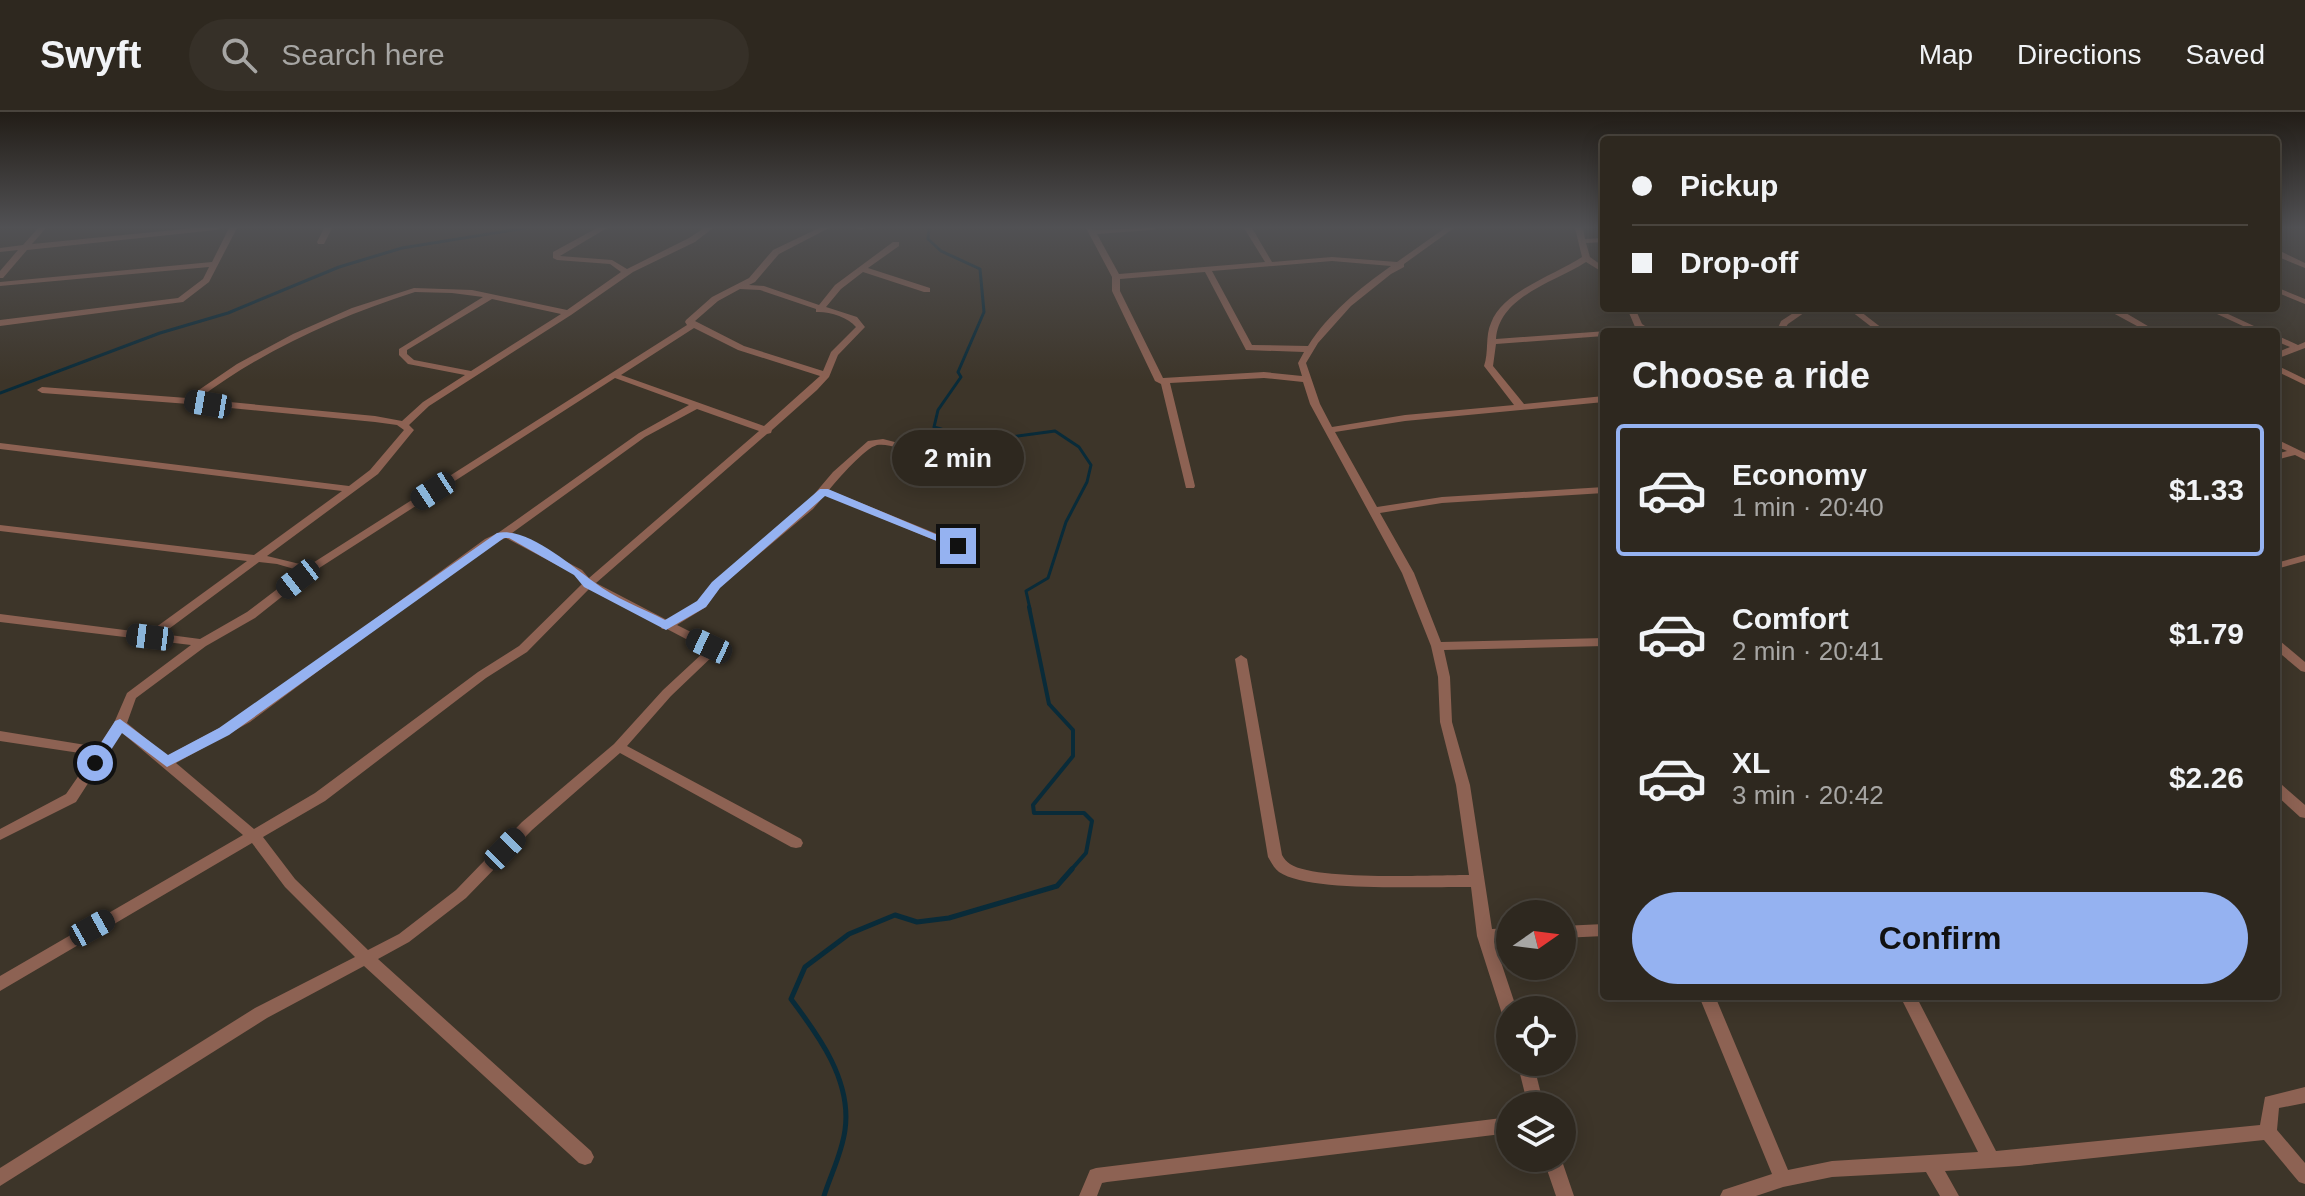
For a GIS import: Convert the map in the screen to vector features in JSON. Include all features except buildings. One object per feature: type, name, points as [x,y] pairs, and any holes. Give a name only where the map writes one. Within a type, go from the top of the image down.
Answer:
[{"type":"street","points":[[0,284],[58,279]]},
{"type":"street","points":[[0,323],[171,304],[199,288],[204,279]]},
{"type":"street","points":[[403,425],[426,404],[617,279]]},
{"type":"street","points":[[691,326],[689,322],[695,315],[749,279]]},
{"type":"street","points":[[819,310],[849,279]]},
{"type":"street","points":[[892,279],[927,290]]},
{"type":"street","points":[[1116,279],[1116,291],[1131,315],[1157,378],[1165,381],[1253,376],[1304,379]]},
{"type":"street","points":[[1212,279],[1249,348],[1309,349]]},
{"type":"street","points":[[1383,279],[1343,308],[1309,349],[1302,363],[1304,379],[1408,573],[1437,646],[1444,677],[1446,722],[1463,785],[1485,936],[1504,996]]},
{"type":"street","points":[[1522,408],[1489,369],[1497,318],[1549,279]]},
{"type":"street","points":[[0,984],[320,797],[482,675],[523,649],[588,584],[768,431],[826,375],[834,354],[861,327],[854,319],[819,310],[761,288],[741,287]]},
{"type":"street","points":[[189,401],[258,355],[405,293],[432,289],[568,313]]},
{"type":"street","points":[[2280,291],[2305,302]]},
{"type":"street","points":[[2293,297],[2305,294]]},
{"type":"street","points":[[473,374],[411,362],[403,355],[403,349],[489,297]]},
{"type":"street","points":[[1782,328],[1784,323],[1801,312]]},
{"type":"street","points":[[1856,312],[1878,328]]},
{"type":"street","points":[[2118,312],[2147,328]]},
{"type":"street","points":[[2217,312],[2254,328]]},
{"type":"street","points":[[0,835],[71,798],[120,724],[131,696],[202,643],[251,615],[309,570],[691,326]]},
{"type":"street","points":[[691,326],[741,348],[826,375]]},
{"type":"street","points":[[1493,342],[1600,333]]},
{"type":"street","points":[[2280,339],[2302,346]]},
{"type":"street","points":[[2280,354],[2302,346]]},
{"type":"street","points":[[2280,371],[2305,382]]},
{"type":"street","points":[[614,375],[768,431]]},
{"type":"street","points":[[1165,381],[1190,486]]},
{"type":"street","points":[[42,390],[375,419],[403,425],[409,430],[403,441],[374,472],[150,637]]},
{"type":"street","points":[[1331,430],[1405,418],[1600,399]]},
{"type":"street","points":[[167,762],[246,719],[329,655],[642,435],[697,405]]},
{"type":"street","points":[[666,626],[702,604],[716,585],[824,491],[871,443],[883,442],[915,450]]},
{"type":"street","points":[[2280,444],[2303,456]]},
{"type":"street","points":[[0,446],[351,489]]},
{"type":"street","points":[[2280,457],[2303,456]]},
{"type":"street","points":[[1376,510],[1469,498],[1600,490]]},
{"type":"street","points":[[824,491],[958,546]]},
{"type":"street","points":[[0,528],[258,559],[309,570]]},
{"type":"street","points":[[0,1178],[249,1021],[404,938],[461,894],[527,826],[619,747],[667,693],[710,653],[709,646],[588,584],[578,572],[511,534],[501,535]]},
{"type":"street","points":[[2280,565],[2305,558]]},
{"type":"street","points":[[0,618],[202,643]]},
{"type":"street","points":[[1437,646],[1600,642]]},
{"type":"street","points":[[2280,647],[2305,668]]},
{"type":"street","points":[[1241,659],[1275,857],[1284,868],[1299,874],[1352,879],[1475,881]]},
{"type":"street","points":[[120,724],[255,837],[290,883],[367,959],[585,1157]]},
{"type":"street","points":[[0,736],[103,752]]},
{"type":"street","points":[[619,747],[796,843]]},
{"type":"street","points":[[2280,791],[2305,813]]},
{"type":"street","points":[[1576,931],[1600,930]]},
{"type":"street","points":[[1485,936],[1496,935]]},
{"type":"street","points":[[1709,1000],[1783,1179]]},
{"type":"street","points":[[1910,1000],[1991,1160]]},
{"type":"street","points":[[2305,1095],[2271,1102],[2268,1132],[2305,1176]]},
{"type":"street","points":[[1088,1196],[1096,1176],[1107,1174],[1496,1127]]},
{"type":"street","points":[[1729,1196],[1783,1179],[1832,1169],[1991,1160],[2268,1132]]},
{"type":"street","points":[[1931,1163],[1950,1196]]},
{"type":"street","points":[[1557,1172],[1565,1196]]},
{"type":"waterway","points":[[0,393],[160,333],[228,313],[311,279]]},
{"type":"waterway","points":[[981,279],[984,312],[958,372],[961,377],[938,410],[934,427],[982,441],[1055,431],[1079,447],[1091,465],[1087,482],[1066,522],[1048,578],[1026,591],[1030,609]]},
{"type":"waterway","points":[[1029,607],[1049,704],[1073,730],[1073,756],[1033,805],[1034,813],[1084,813],[1092,821],[1086,853],[1070,871]]},
{"type":"waterway","points":[[824,1196],[841,1147],[846,1112],[831,1060],[791,999],[805,967],[849,934],[895,915],[917,922],[949,918],[1057,886],[1072,869]]},
{"type":"route","points":[[95,763],[120,724],[167,762],[224,732],[501,535],[511,534],[578,572],[588,584],[666,626],[702,604],[716,585],[824,491],[958,546]]}]
